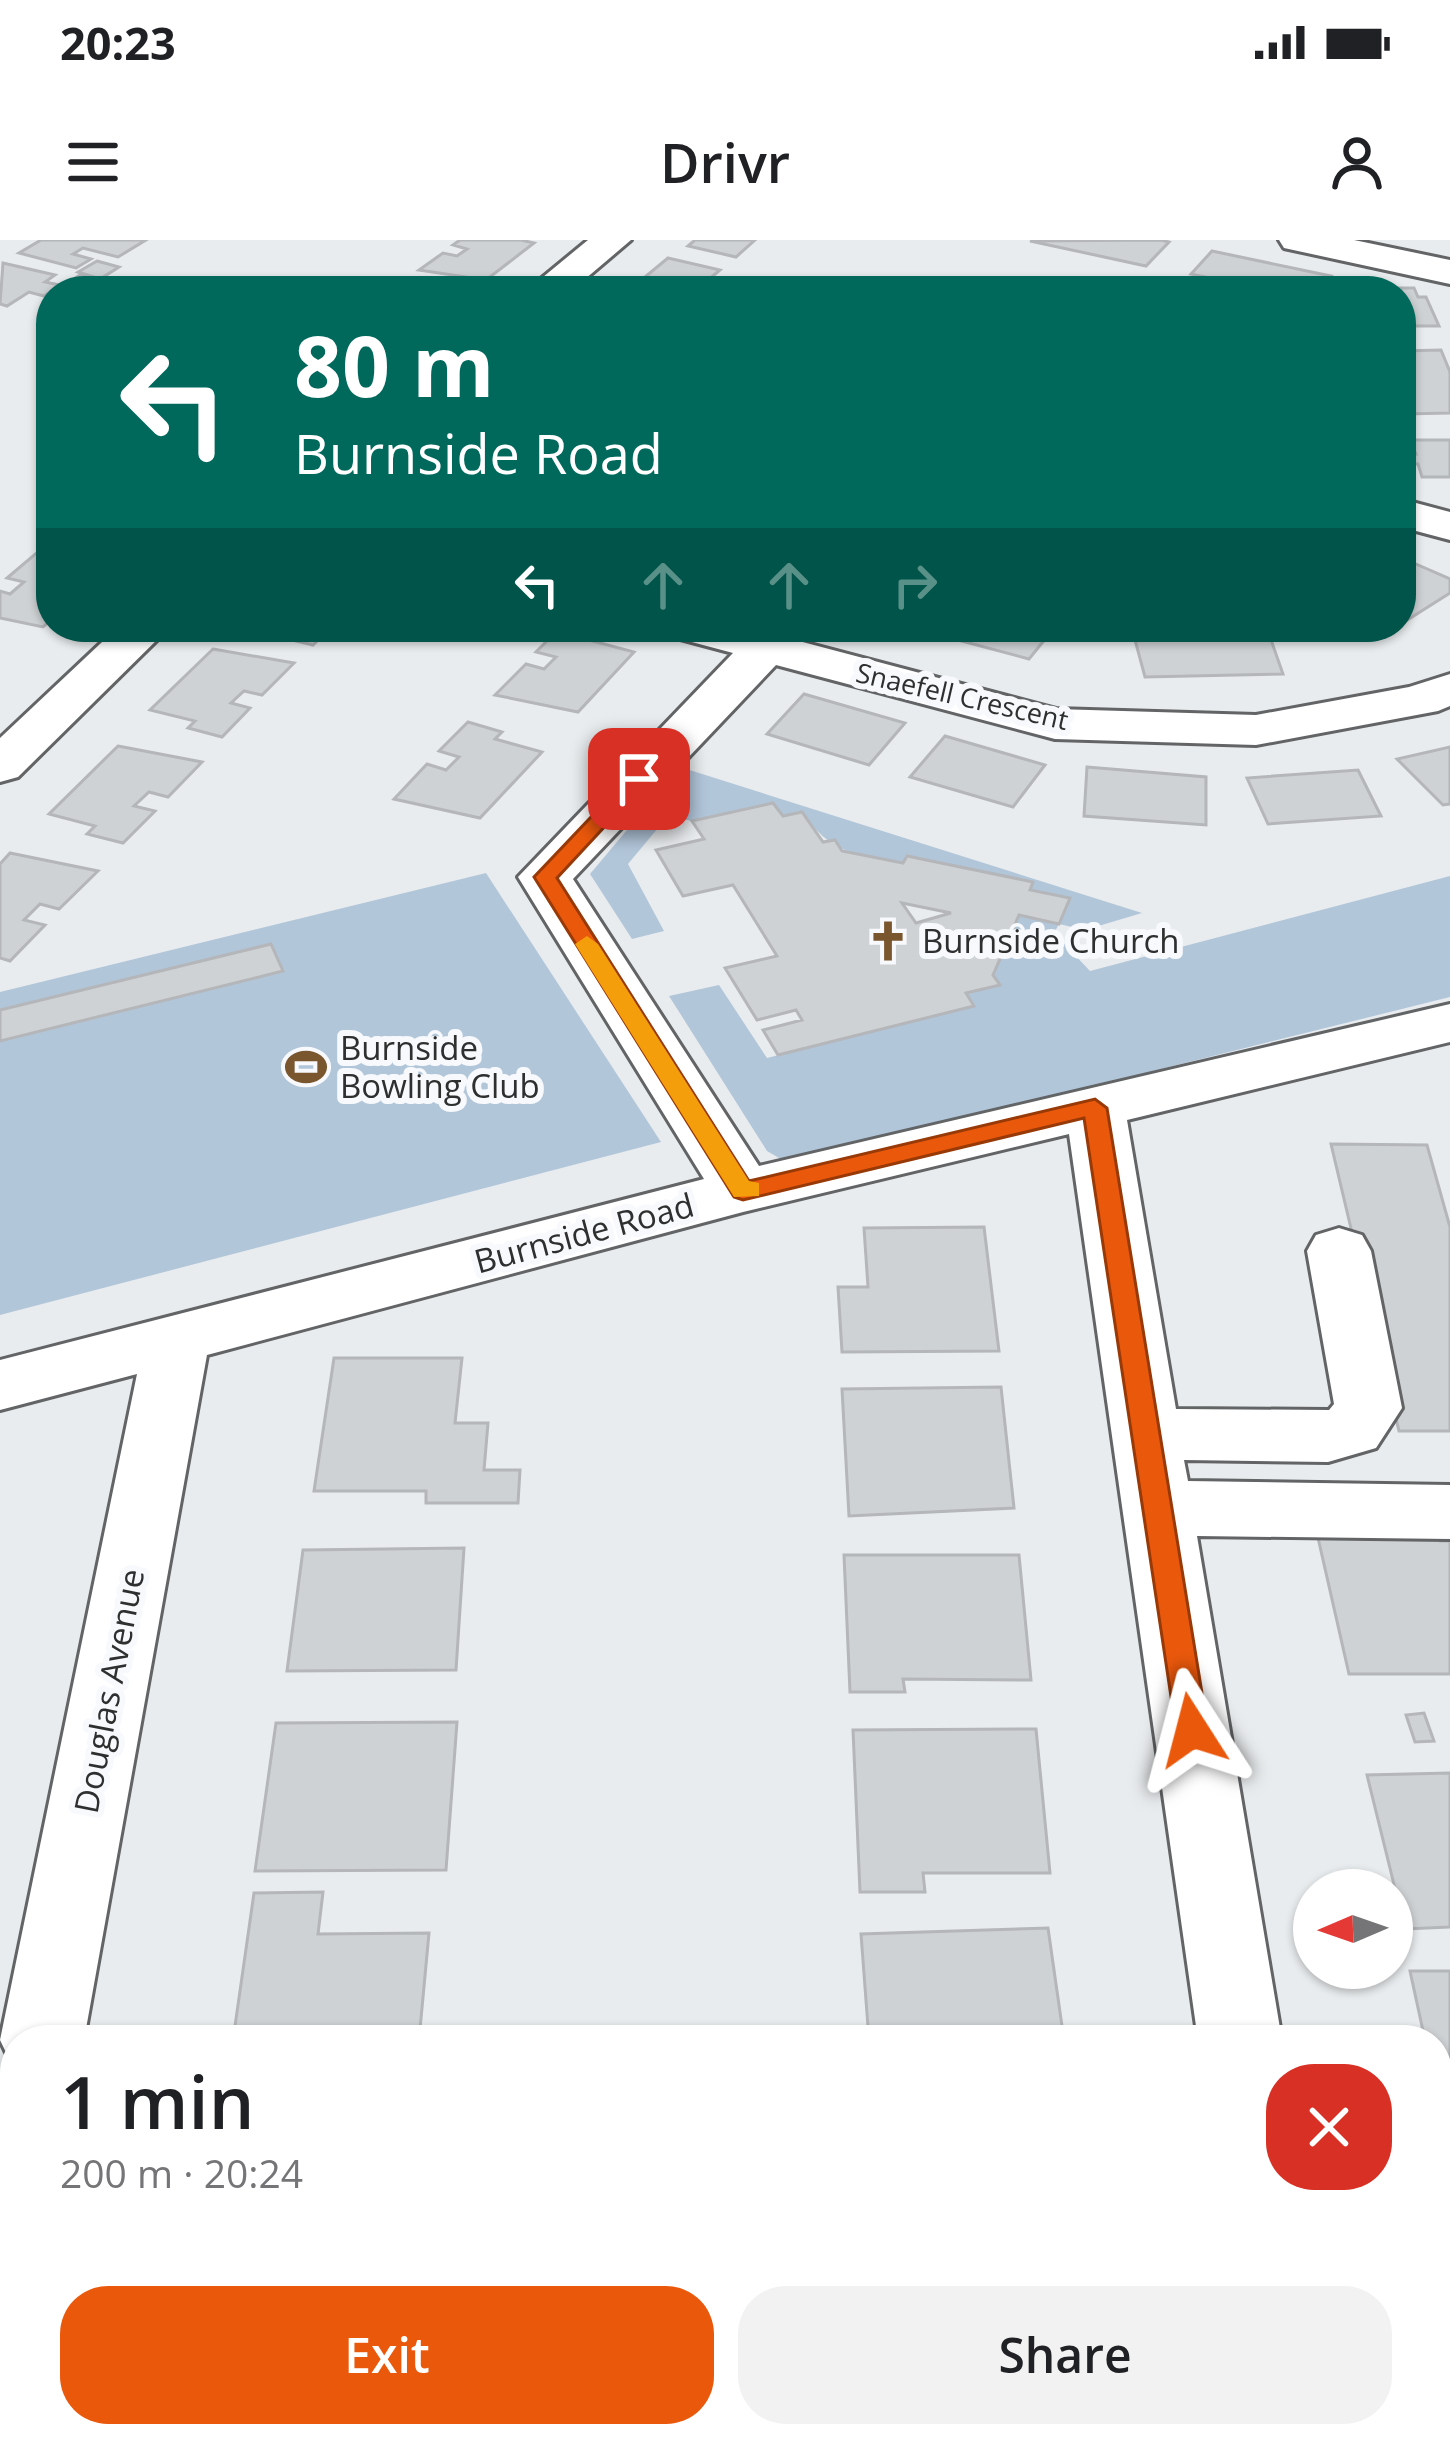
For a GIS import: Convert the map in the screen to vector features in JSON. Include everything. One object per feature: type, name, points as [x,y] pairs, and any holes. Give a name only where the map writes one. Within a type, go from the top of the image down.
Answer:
[{"type":"street","points":[[565,276],[612,240]]},
{"type":"street","points":[[1298,240],[1450,272]]},
{"type":"street","points":[[1416,517],[1450,526]]},
{"type":"street","points":[[0,766],[130,642]]},
{"type":"street","name":"Snaefell Crescent","points":[[740,642],[1055,724],[1256,730],[1420,700],[1450,689]]},
{"type":"street","points":[[743,1191],[545,877],[764,649]]},
{"type":"street","name":"Burnside Road","points":[[0,1385],[743,1191],[1450,1024]]},
{"type":"street","points":[[1095,1108],[1238,2025]]},
{"type":"street","points":[[1146,1435],[1328,1436],[1352,1430],[1367,1408],[1339,1251]]},
{"type":"street","name":"Douglas Avenue","points":[[45,2025],[176,1342]]},
{"type":"street","points":[[1157,1508],[1450,1512]]},
{"type":"shaded area","points":[[680,767],[1142,913],[1085,930],[1059,924],[1070,898],[1030,890],[1032,882],[908,856],[903,863],[857,854],[823,837],[802,812],[783,816],[773,803],[692,821],[668,816],[628,864],[664,931],[632,939],[590,874]]},
{"type":"shaded area","name":"Burnside Bowling Club","points":[[486,873],[661,1142],[0,1315],[0,992]]},
{"type":"shaded area","points":[[1450,876],[1450,997],[800,1159],[779,1158],[767,1151],[669,996],[719,985],[767,1058],[973,1006],[966,993],[993,975],[1019,915],[1059,924],[1054,933],[1090,971]]},
{"type":"building","points":[[41,240],[146,240],[118,257],[83,248],[73,254],[91,259],[76,268],[19,253]]},
{"type":"building","points":[[460,240],[534,243],[491,276],[419,270],[443,253],[457,256],[467,249],[453,245]]},
{"type":"building","points":[[695,240],[755,240],[736,257],[688,246]]},
{"type":"building","points":[[1030,241],[1169,242],[1146,266]]},
{"type":"building","points":[[1212,251],[1331,276],[1200,276],[1191,274]]},
{"type":"building","points":[[668,258],[720,270],[713,276],[646,276]]},
{"type":"building","points":[[97,261],[119,267],[105,276],[78,272]]},
{"type":"building","points":[[3,263],[55,275],[36,276],[36,294],[29,292],[7,306],[0,304]]},
{"type":"building","points":[[1416,292],[1426,297],[1439,326],[1416,326]]},
{"type":"building","points":[[1441,350],[1450,372],[1450,413],[1416,414],[1416,351]]},
{"type":"building","points":[[1416,440],[1450,440],[1450,477],[1422,477]]},
{"type":"building","points":[[36,553],[36,626],[0,618],[0,591],[10,594],[24,582],[7,578]]},
{"type":"building","points":[[1416,564],[1450,579],[1450,593],[1416,615]]},
{"type":"building","points":[[546,642],[596,642],[634,652],[578,712],[495,695],[526,664],[544,669],[556,657],[536,652]]},
{"type":"building","points":[[965,642],[1043,642],[1029,659]]},
{"type":"building","points":[[1136,642],[1272,642],[1283,674],[1145,677]]},
{"type":"building","points":[[213,649],[294,663],[262,695],[244,691],[231,703],[250,708],[222,737],[188,728],[195,721],[150,710]]},
{"type":"building","points":[[804,694],[905,723],[869,765],[767,734]]},
{"type":"building","points":[[468,722],[502,732],[495,739],[542,752],[480,818],[394,799],[427,764],[446,770],[459,757],[439,751]]},
{"type":"building","points":[[945,736],[1045,765],[1013,807],[910,777]]},
{"type":"building","points":[[118,746],[202,762],[168,797],[149,792],[134,806],[155,811],[123,843],[87,834],[95,826],[49,814]]},
{"type":"building","points":[[1450,747],[1450,804],[1443,805],[1397,759]]},
{"type":"building","points":[[1087,767],[1206,777],[1206,825],[1084,816]]},
{"type":"building","points":[[1358,770],[1381,816],[1268,824],[1247,778]]},
{"type":"building","name":"Burnside Church","points":[[773,803],[783,816],[802,812],[823,842],[835,840],[842,851],[903,863],[907,856],[1033,882],[1030,890],[1070,898],[1059,924],[1019,915],[993,975],[1000,985],[966,993],[974,1006],[778,1055],[763,1030],[802,1020],[796,1010],[757,1020],[725,968],[777,956],[733,885],[683,896],[656,850],[704,839],[692,821]],"holes":[[[902,903],[951,913],[916,923]]]},
{"type":"building","points":[[10,853],[98,871],[59,909],[40,904],[24,920],[45,925],[10,961],[0,958],[0,864]]},
{"type":"building","points":[[271,944],[283,971],[0,1041],[0,1010]]},
{"type":"building","points":[[1331,1144],[1427,1145],[1450,1227],[1450,1431],[1399,1431]]},
{"type":"building","points":[[984,1227],[999,1351],[842,1352],[838,1287],[868,1287],[864,1228]]},
{"type":"building","points":[[334,1358],[462,1358],[455,1423],[488,1423],[484,1470],[520,1470],[518,1503],[426,1503],[426,1491],[314,1491]]},
{"type":"building","points":[[1001,1387],[1014,1508],[849,1516],[842,1389]]},
{"type":"building","points":[[1436,1528],[1440,1541],[1450,1541],[1450,1674],[1349,1674],[1316,1529]]},
{"type":"building","points":[[464,1548],[456,1670],[287,1671],[303,1550]]},
{"type":"building","points":[[844,1555],[1019,1555],[1031,1680],[903,1679],[905,1692],[850,1692]]},
{"type":"building","points":[[1424,1713],[1434,1741],[1415,1742],[1406,1715]]},
{"type":"building","points":[[457,1722],[446,1870],[255,1871],[276,1723]]},
{"type":"building","points":[[1036,1729],[1050,1873],[923,1873],[925,1892],[860,1892],[853,1730]]},
{"type":"building","points":[[1450,1773],[1450,1927],[1413,1929],[1413,1869],[1390,1869],[1367,1775]]},
{"type":"building","points":[[323,1892],[318,1934],[429,1933],[420,2025],[235,2025],[254,1893]]},
{"type":"building","points":[[1048,1928],[1062,2025],[868,2025],[861,1934]]},
{"type":"building","points":[[1413,1971],[1450,1971],[1450,2025],[1422,2025]]},
{"type":"slow traffic","points":[[587,944],[743,1191],[750,1189]]},
{"type":"place","name":"Burnside Church","points":[[888,941]]},
{"type":"place","name":"Burnside Bowling Club","points":[[306,1067]]},
{"type":"route","points":[[639,779],[545,877],[743,1191],[1095,1108],[1192,1730]]}]
